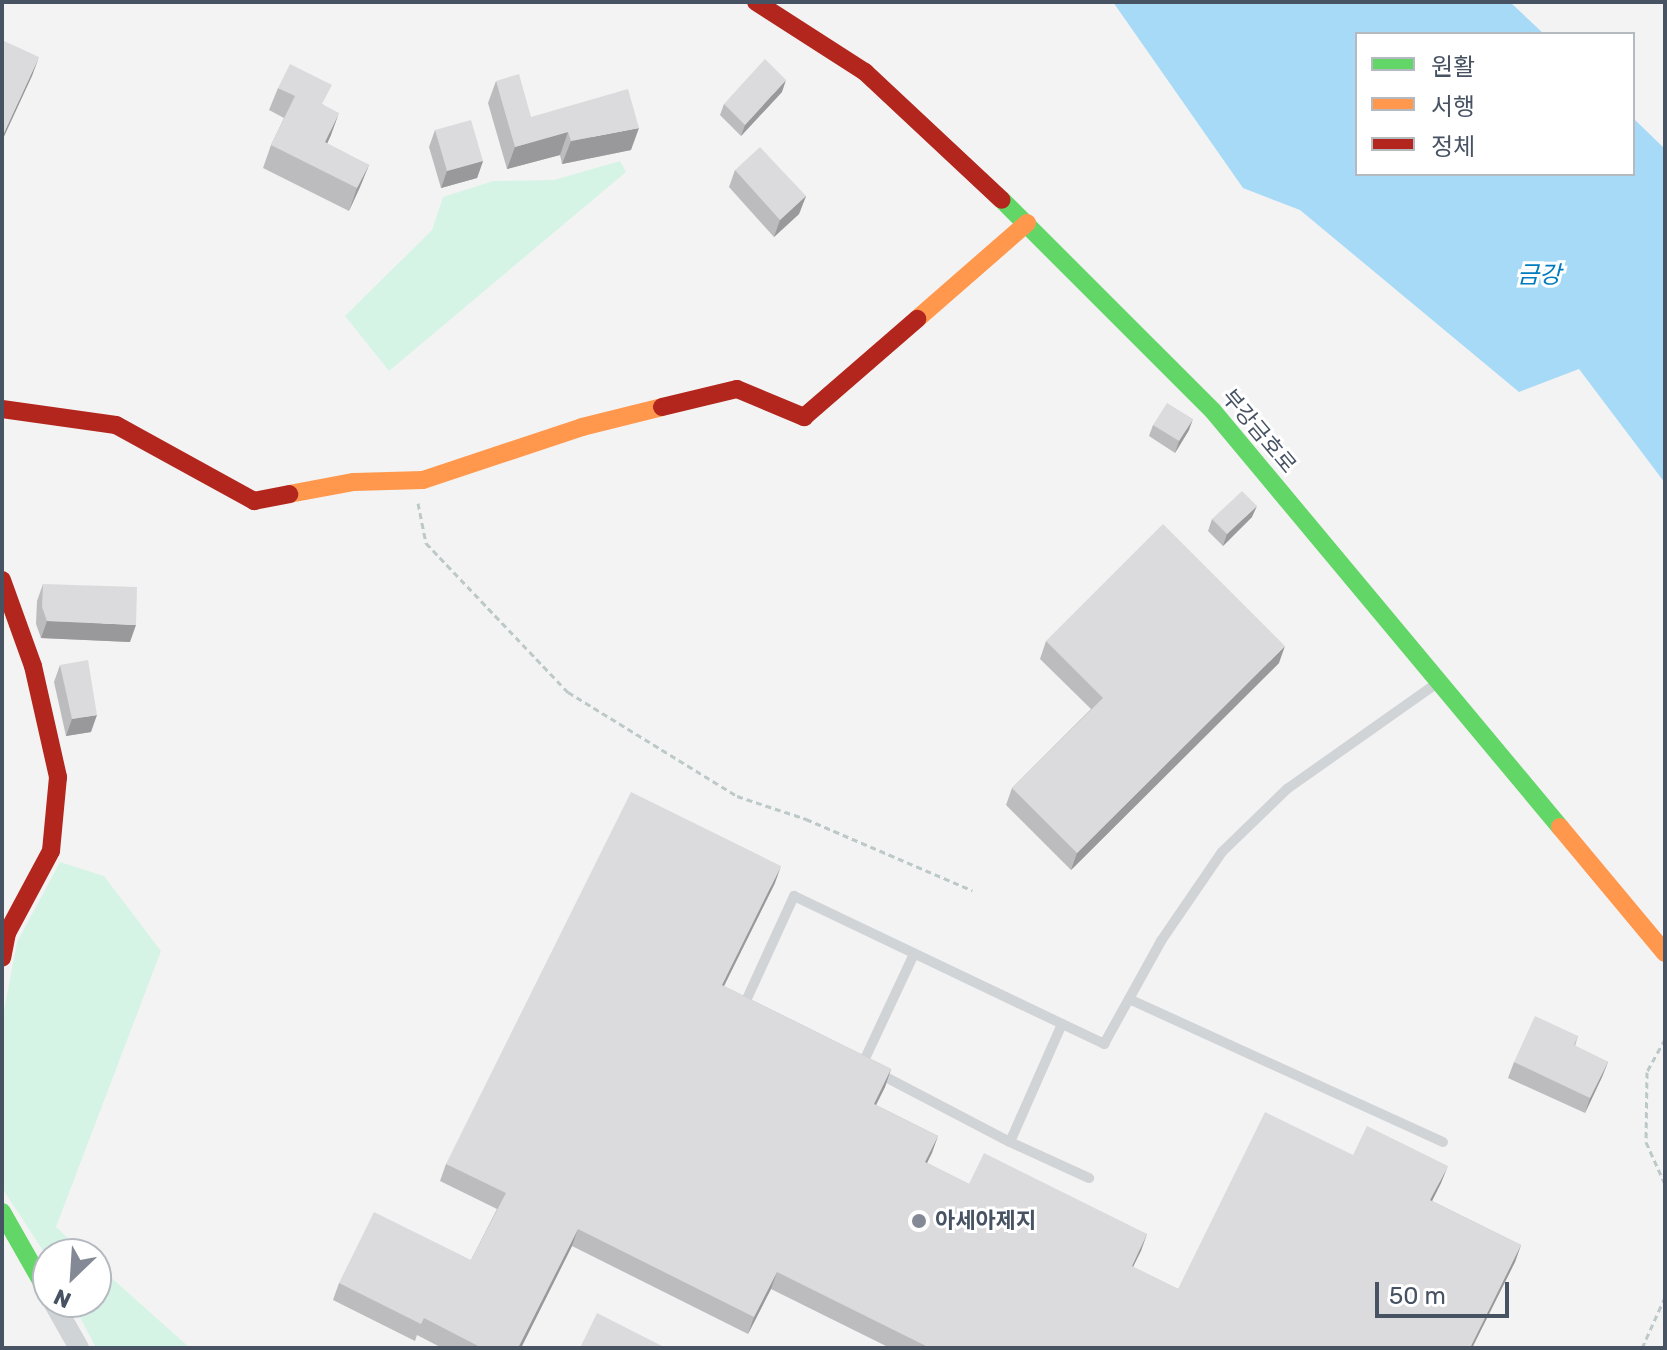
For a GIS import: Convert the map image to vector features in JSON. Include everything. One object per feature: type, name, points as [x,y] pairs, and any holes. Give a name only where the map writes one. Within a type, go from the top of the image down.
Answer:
[{"type":"street","name":"부강금호로","points":[[756,2],[865,72],[1027,223],[1213,411],[1665,953]]},
{"type":"street","points":[[2,409],[116,425],[254,501],[354,482],[413,480],[582,427],[737,389],[804,417],[1027,223]]},
{"type":"street","points":[[2,580],[33,666],[58,777],[51,851],[7,933],[2,958]]},
{"type":"street","points":[[2,1212],[32,1265]]},
{"type":"street","points":[[62,1318],[79,1348]]},
{"type":"lane","points":[[758,1010],[745,1003],[794,896],[1104,1044],[1222,852],[1287,789],[1437,683]]},
{"type":"lane","points":[[862,1065],[914,954]]},
{"type":"lane","points":[[1129,999],[1443,1142]]},
{"type":"lane","points":[[1010,1142],[1062,1024]]},
{"type":"lane","points":[[849,1058],[1010,1142],[1089,1178]]},
{"type":"path","points":[[413,480],[426,543],[568,692],[737,796],[806,819],[972,890]]},
{"type":"path","points":[[1665,1039],[1647,1072],[1646,1142],[1665,1184]]},
{"type":"path","points":[[1642,1348],[1665,1297]]},
{"type":"green space","points":[[620,161],[626,172],[389,371],[345,316],[432,230],[443,197],[493,181],[554,180]]},
{"type":"green space","points":[[60,862],[104,876],[161,951],[56,1227],[68,1238],[35,1238],[2,1188],[2,1021],[17,942]]},
{"type":"green space","points":[[112,1278],[190,1348],[96,1348],[80,1318],[112,1318]]},
{"type":"water","name":"금강","points":[[1113,2],[1510,2],[1542,32],[1355,32],[1355,176],[1635,176],[1635,120],[1665,149],[1665,483],[1579,369],[1519,392],[1300,210],[1243,188]]},
{"type":"building","points":[[2,40],[39,57],[2,137]]},
{"type":"building","points":[[765,59],[786,80],[745,125],[724,104]]},
{"type":"building","points":[[290,64],[332,85],[322,104],[339,113],[325,142],[369,165],[357,188],[271,145],[295,96],[278,88]]},
{"type":"building","points":[[519,74],[531,117],[628,89],[639,128],[571,141],[568,132],[515,147],[496,81]]},
{"type":"building","points":[[471,120],[483,161],[447,171],[435,130]]},
{"type":"building","points":[[760,147],[806,196],[780,220],[735,170]]},
{"type":"building","points":[[1167,403],[1193,419],[1179,441],[1153,425]]},
{"type":"building","points":[[1242,491],[1257,506],[1227,534],[1212,519]]},
{"type":"building","points":[[1163,524],[1285,646],[1077,853],[1012,788],[1103,698],[1046,641]]},
{"type":"building","points":[[43,584],[137,587],[136,625],[47,621],[42,607]]},
{"type":"building","points":[[88,660],[97,715],[72,719],[60,665]]},
{"type":"building","points":[[631,792],[781,866],[722,985],[891,1069],[874,1104],[938,1136],[925,1162],[969,1184],[984,1153],[1147,1234],[1132,1266],[1178,1289],[1265,1112],[1353,1155],[1367,1126],[1448,1166],[1430,1200],[1521,1245],[1470,1348],[930,1348],[777,1272],[754,1317],[578,1229],[518,1348],[482,1348],[424,1318],[421,1324],[339,1283],[374,1212],[471,1260],[506,1193],[446,1164]]},
{"type":"building","points":[[1535,1016],[1578,1036],[1574,1045],[1608,1062],[1590,1098],[1514,1062]]},
{"type":"building","points":[[597,1313],[666,1348],[580,1348]]},
{"type":"traffic: fast","points":[[1002,200],[1213,411],[1560,827]]},
{"type":"traffic: fast","points":[[2,1212],[32,1265]]},
{"type":"traffic: slow","points":[[917,319],[1027,223]]},
{"type":"traffic: slow","points":[[289,494],[354,482],[423,480],[582,427],[662,407]]},
{"type":"traffic: slow","points":[[1560,827],[1665,953]]},
{"type":"traffic: jam","points":[[756,2],[865,72],[1002,200]]},
{"type":"traffic: jam","points":[[662,407],[737,389],[804,417],[917,319]]},
{"type":"traffic: jam","points":[[2,409],[116,425],[254,501],[289,494]]},
{"type":"traffic: jam","points":[[2,580],[33,666],[58,777],[51,851],[7,933],[2,958]]},
{"type":"place","name":"아세아제지","points":[[919,1221]]}]
